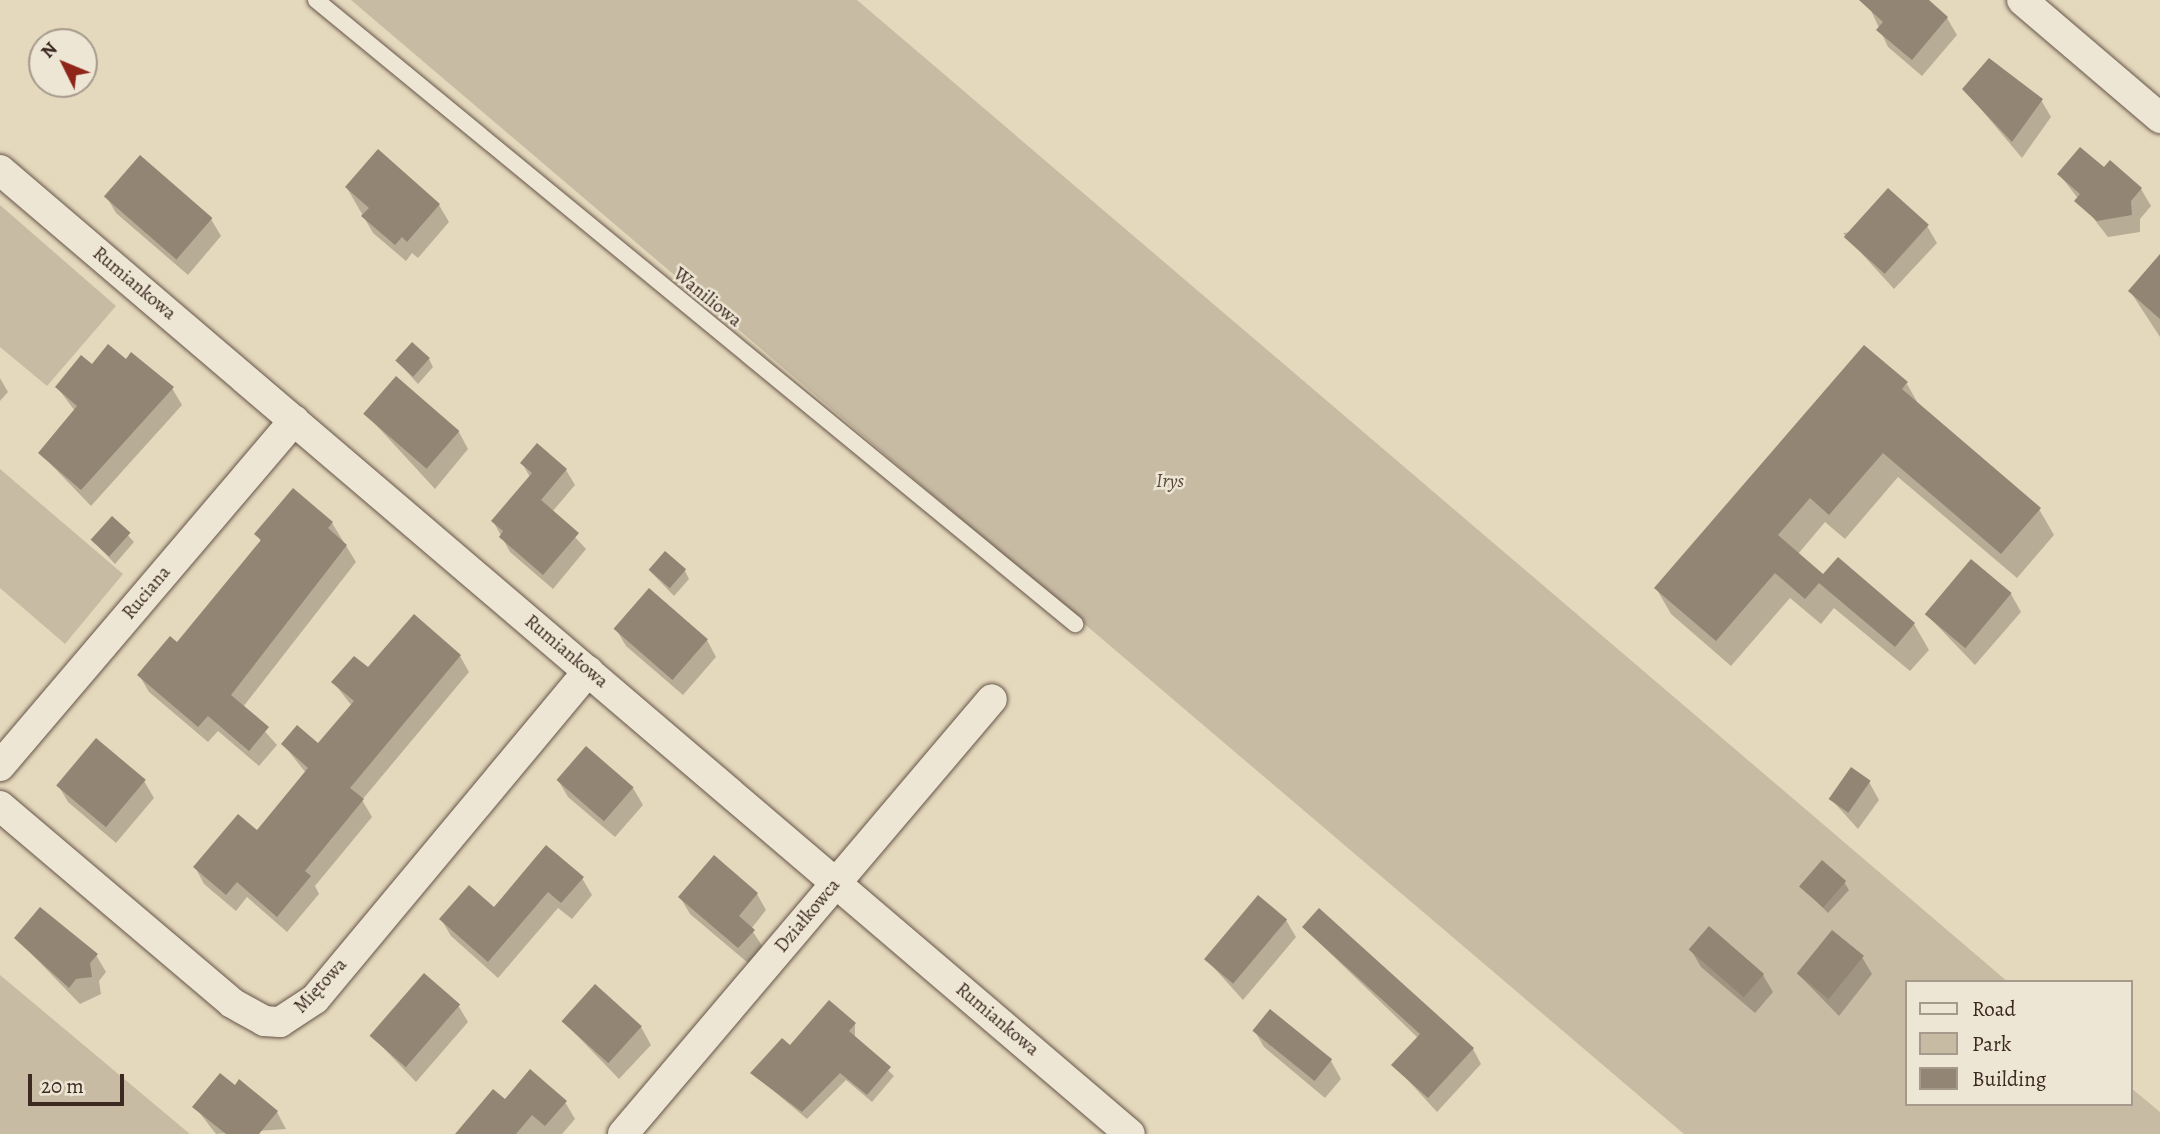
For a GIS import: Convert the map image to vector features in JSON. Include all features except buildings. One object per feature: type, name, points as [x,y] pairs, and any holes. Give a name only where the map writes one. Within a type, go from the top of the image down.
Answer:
[{"type":"street","points":[[2022,0],[2160,118]]},
{"type":"street","name":"Rumiankowa","points":[[0,170],[1130,1134]]},
{"type":"street","name":"Ruciana","points":[[0,766],[293,420]]},
{"type":"street","name":"Miętowa","points":[[0,806],[232,1003],[264,1021],[280,1022],[315,999],[588,671]]},
{"type":"street","name":"Działkowca","points":[[623,1134],[992,699]]},
{"type":"lane","name":"Waniliowa","points":[[316,0],[1075,624]]},
{"type":"green space","name":"Irys","points":[[351,0],[857,0],[2006,980],[1904,980],[1904,1106],[2132,1106],[2132,1089],[2160,1112],[2160,1134],[1684,1134]]},
{"type":"green space","points":[[0,205],[116,306],[47,386],[0,347]]},
{"type":"green space","points":[[0,469],[123,574],[65,644],[0,588]]},
{"type":"green space","points":[[0,975],[190,1134],[0,1134]]}]
